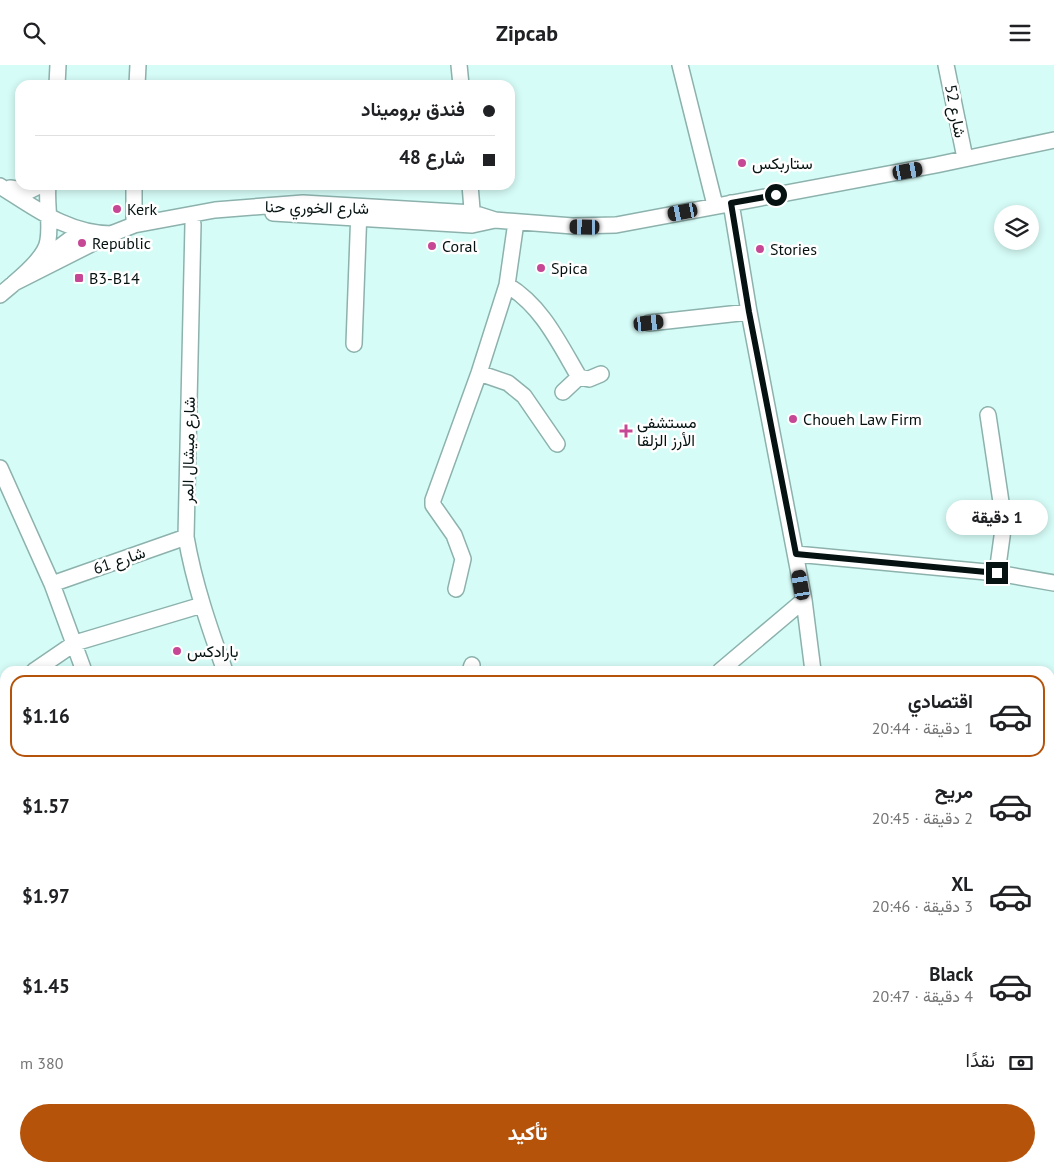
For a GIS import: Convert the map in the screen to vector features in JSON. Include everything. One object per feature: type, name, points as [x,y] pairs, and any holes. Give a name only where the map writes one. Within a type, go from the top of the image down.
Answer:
[{"type":"street","points":[[57,80],[58,65]]},
{"type":"street","points":[[137,80],[138,65]]},
{"type":"street","points":[[459,65],[460,80]]},
{"type":"street","points":[[680,65],[715,205]]},
{"type":"street","name":"شارع 52","points":[[946,65],[965,158]]},
{"type":"street","name":"شارع الخوري حنا","points":[[90,232],[112,234],[270,213],[358,213],[596,227],[862,180],[1054,139]]},
{"type":"street","points":[[0,186],[15,189]]},
{"type":"street","points":[[0,186],[47,216],[90,232]]},
{"type":"street","points":[[14,283],[46,249],[48,238],[48,190]]},
{"type":"street","points":[[134,190],[134,225]]},
{"type":"street","points":[[470,190],[473,219]]},
{"type":"street","name":"شارع الخوري حنا","points":[[112,234],[134,225],[215,210],[272,204],[303,203],[358,213]]},
{"type":"street","points":[[731,203],[749,312],[796,554],[812,666]]},
{"type":"street","points":[[354,344],[358,213]]},
{"type":"street","points":[[456,589],[464,559],[454,535],[433,505],[432,500],[479,373],[507,285],[516,222]]},
{"type":"street","name":"شارع ميشال المر","points":[[193,224],[186,537],[191,566],[202,605],[223,666]]},
{"type":"street","points":[[0,295],[66,241],[90,232]]},
{"type":"street","points":[[14,283],[112,234]]},
{"type":"street","points":[[507,285],[521,294],[541,315],[579,377],[589,379],[601,374]]},
{"type":"street","points":[[649,323],[749,312]]},
{"type":"street","points":[[479,373],[508,383],[524,396],[557,445]]},
{"type":"street","points":[[563,393],[579,377]]},
{"type":"street","points":[[988,415],[1004,522],[997,573]]},
{"type":"street","points":[[0,468],[52,584],[82,666]]},
{"type":"street","name":"شارع 61","points":[[52,584],[186,537]]},
{"type":"street","points":[[796,554],[997,573],[1054,583]]},
{"type":"street","points":[[726,666],[804,600]]},
{"type":"street","points":[[41,666],[75,643],[202,605]]},
{"type":"place","name":"ستاربكس","points":[[742,163]]},
{"type":"place","name":"Kerk","points":[[117,209]]},
{"type":"place","name":"Republic","points":[[82,243]]},
{"type":"place","name":"Coral","points":[[432,246]]},
{"type":"place","name":"Stories","points":[[760,249]]},
{"type":"place","name":"Spica","points":[[541,268]]},
{"type":"place","name":"B3-B14","points":[[79,278]]},
{"type":"place","name":"Choueh Law Firm","points":[[793,419]]},
{"type":"place","name":"مستشفى الأرز الزلقا","points":[[626,431]]},
{"type":"place","name":"بارادكس","points":[[177,651]]},
{"type":"route","points":[[776,195],[731,203],[736,223],[749,312],[796,554],[831,559],[997,573]]}]
